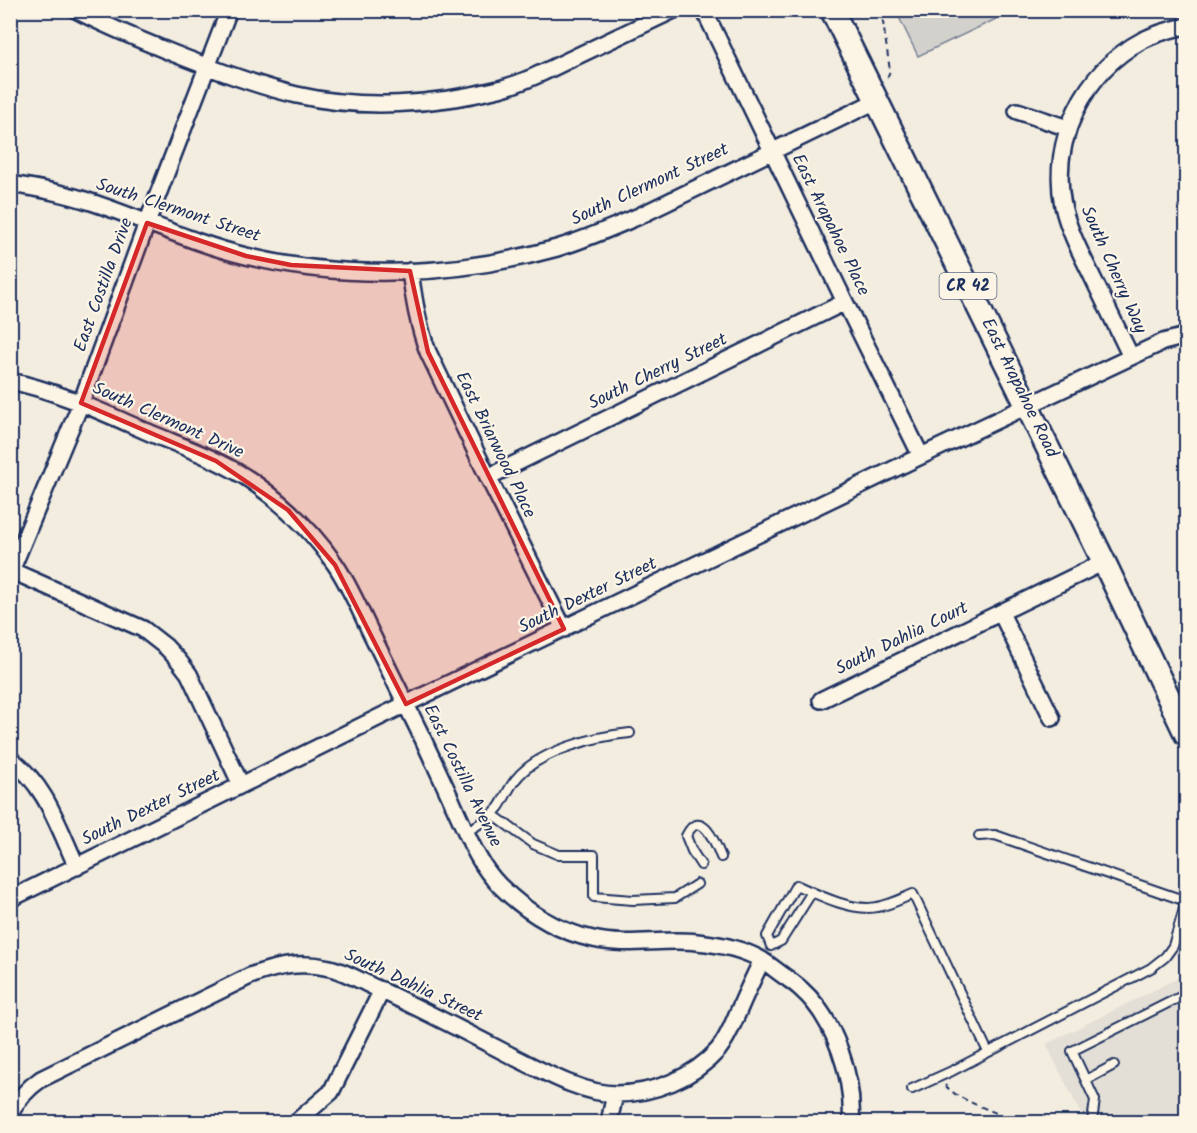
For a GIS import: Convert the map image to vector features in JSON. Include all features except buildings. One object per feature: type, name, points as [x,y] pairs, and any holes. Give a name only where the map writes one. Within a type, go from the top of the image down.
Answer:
[{"type":"main road","name":"East Arapahoe Road","points":[[832,10],[1028,406],[1186,734]]},
{"type":"street","points":[[76,10],[133,38],[254,83],[298,95],[334,101],[374,103],[420,102],[460,97],[501,88],[537,75],[674,10]]},
{"type":"street","name":"East Costilla Drive","points":[[11,570],[81,403],[229,10]]},
{"type":"street","name":"East Arapahoe Place","points":[[704,10],[921,456]]},
{"type":"street","name":"South Cherry Way","points":[[1131,357],[1076,243],[1064,208],[1060,174],[1061,161],[1068,128],[1084,95],[1107,66],[1136,44],[1166,31],[1186,26]]},
{"type":"street","name":"South Clermont Street","points":[[10,184],[91,202],[199,242],[246,256],[291,265],[372,272],[410,272],[466,267],[507,261],[558,248],[638,217],[773,150],[873,94]]},
{"type":"street","points":[[1017,111],[1068,128]]},
{"type":"street","name":"East Briarwood Place","points":[[410,272],[415,310],[428,352],[564,629]]},
{"type":"street","name":"South Cherry Street","points":[[488,477],[845,302]]},
{"type":"street","name":"South Dexter Street","points":[[10,899],[921,456],[1163,342],[1186,336]]},
{"type":"street","name":"South Clermont Drive","points":[[10,381],[81,403],[216,461],[252,481],[288,510],[316,540],[349,588],[406,705]]},
{"type":"street","name":"South Dahlia Court","points":[[821,700],[1104,562]]},
{"type":"street","points":[[11,570],[143,629],[166,647],[189,674],[241,785]]},
{"type":"street","points":[[1001,614],[1052,718]]},
{"type":"street","name":"East Costilla Avenue","points":[[406,705],[476,853],[497,883],[524,908],[547,923],[590,939],[627,943],[662,940],[696,942],[719,945],[762,960],[802,989],[820,1010],[846,1065],[851,1101],[851,1122]]},
{"type":"street","points":[[10,759],[28,773],[47,801],[77,867]]},
{"type":"street","name":"South Dahlia Street","points":[[10,1114],[29,1088],[41,1079],[250,976],[272,968],[299,964],[338,970],[560,1079],[615,1094],[646,1091],[667,1085],[697,1068],[718,1050],[728,1035],[762,960]]},
{"type":"street","points":[[296,1122],[331,1092],[382,990]]},
{"type":"street","points":[[609,1122],[615,1094]]},
{"type":"lane","points":[[466,832],[487,819],[499,807],[514,780],[533,763],[591,739],[630,733]]},
{"type":"lane","points":[[492,814],[533,844],[559,855],[594,855],[594,897],[633,900],[675,898],[697,884]]},
{"type":"lane","points":[[701,865],[686,836],[688,831],[698,825],[708,830],[721,857]]},
{"type":"lane","points":[[912,1089],[1090,1000],[1158,963],[1173,946],[1186,902],[995,835],[979,836]]},
{"type":"lane","points":[[771,946],[767,936],[796,885],[834,901],[874,908],[913,894],[988,1052]]},
{"type":"lane","points":[[762,960],[771,946],[781,941],[812,892]]},
{"type":"lane","points":[[1092,1122],[1095,1100],[1072,1051],[1186,994]]},
{"type":"lane","points":[[1086,1080],[1114,1065]]},
{"type":"path","points":[[873,94],[887,78],[890,70],[880,10]]},
{"type":"path","points":[[945,1086],[953,1094],[1015,1122]]},
{"type":"highlighted area","points":[[147,223],[246,256],[291,265],[410,271],[428,352],[564,629],[406,704],[335,565],[288,510],[216,461],[81,403]]},
{"type":"shaded area","points":[[896,11],[1013,11],[918,56]]},
{"type":"shaded area","points":[[1186,974],[1186,1122],[1085,1122],[1046,1044]]}]
